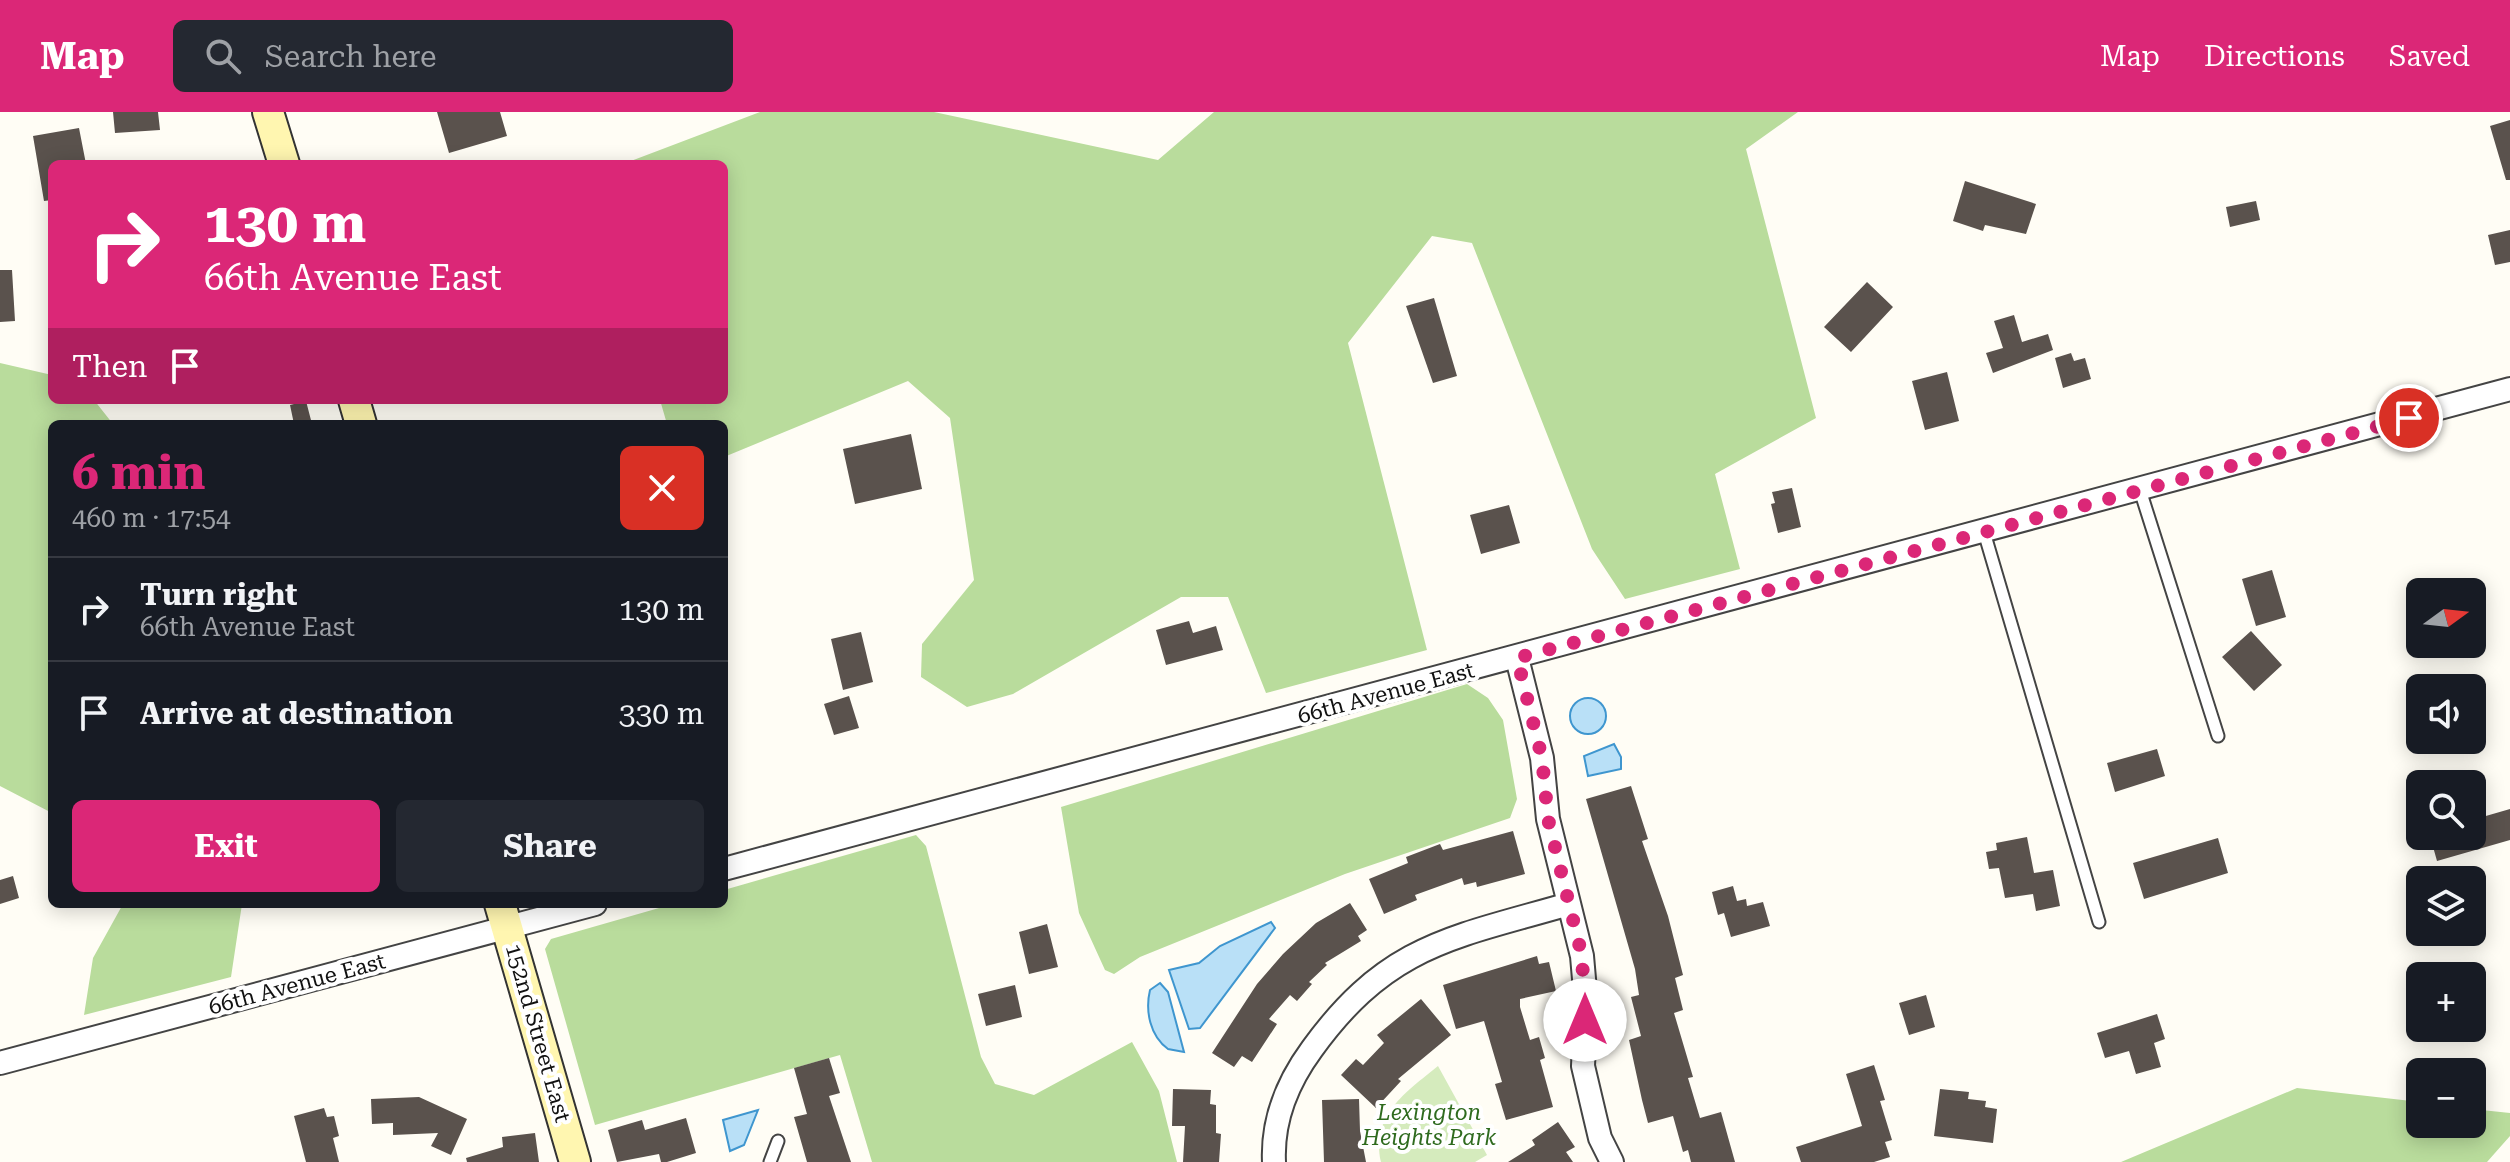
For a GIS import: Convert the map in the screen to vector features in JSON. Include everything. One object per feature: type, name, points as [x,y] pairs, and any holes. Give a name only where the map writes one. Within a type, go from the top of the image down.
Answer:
[{"type":"street","points":[[268,112],[283,160]]},
{"type":"street","name":"66th Avenue East","points":[[728,868],[2510,389]]},
{"type":"street","points":[[1517,658],[1542,758],[1548,819],[1584,972],[1583,1066],[1600,1138],[1612,1162]]},
{"type":"street","points":[[1274,1162],[1278,1117],[1287,1091],[1339,1011],[1395,963],[1451,938],[1569,904]]},
{"type":"street","name":"66th Avenue East","points":[[0,1063],[504,916],[565,908]]},
{"type":"street","name":"152nd Street East","points":[[504,916],[575,1162]]},
{"type":"lane","points":[[2140,490],[2218,736]]},
{"type":"lane","points":[[1984,532],[2099,922]]},
{"type":"lane","points":[[770,1162],[778,1141]]},
{"type":"green space","points":[[760,112],[934,112],[1158,160],[1214,112],[1798,112],[1746,149],[1816,418],[1715,474],[1740,569],[1625,599],[1592,549],[1472,243],[1432,236],[1348,343],[1427,650],[1266,693],[1228,597],[1181,597],[1013,694],[967,707],[921,677],[922,644],[974,580],[950,418],[908,381],[728,455],[728,420],[666,420],[661,404],[728,404],[728,160],[634,160]]},
{"type":"green space","points":[[0,363],[48,374],[48,404],[97,404],[110,420],[48,420],[48,811],[0,786]]},
{"type":"green space","points":[[1467,684],[1488,698],[1503,720],[1517,799],[1510,818],[1345,874],[1140,957],[1114,974],[1105,970],[1079,913],[1061,807]]},
{"type":"green space","points":[[916,835],[926,846],[981,1057],[995,1084],[1034,1095],[1132,1042],[1159,1091],[1177,1162],[872,1162],[840,1055],[595,1125],[545,949],[551,939],[659,908],[728,908],[728,889]]},
{"type":"green space","points":[[121,908],[241,908],[231,977],[84,1015],[93,958]]},
{"type":"green space","name":"Lexington Heights Park","points":[[1438,1066],[1487,1155],[1475,1162],[1381,1162],[1381,1131],[1393,1106]]},
{"type":"green space","points":[[2297,1088],[2406,1100],[2406,1138],[2486,1138],[2486,1110],[2510,1113],[2510,1136],[2487,1162],[2121,1162]]},
{"type":"water","points":[[1588,698],[1601,703],[1606,716],[1601,729],[1588,734],[1575,729],[1570,716],[1575,703]]},
{"type":"water","points":[[1614,744],[1621,757],[1621,769],[1588,776],[1584,756]]},
{"type":"water","points":[[1271,922],[1275,928],[1200,1028],[1189,1029],[1169,970],[1199,963],[1220,946]]},
{"type":"water","points":[[1160,983],[1168,992],[1184,1052],[1168,1049],[1162,1044],[1150,1022],[1150,990]]},
{"type":"water","points":[[758,1110],[744,1145],[730,1151],[723,1120]]},
{"type":"building","points":[[113,112],[158,112],[160,130],[115,133]]},
{"type":"building","points":[[437,112],[500,112],[507,136],[449,153]]},
{"type":"building","points":[[2510,120],[2510,180],[2506,180],[2490,126]]},
{"type":"building","points":[[79,128],[85,160],[48,160],[48,200],[44,201],[33,136]]},
{"type":"building","points":[[1965,181],[2036,204],[2026,234],[1985,225],[1983,231],[1953,221]]},
{"type":"building","points":[[2256,201],[2260,220],[2230,227],[2226,207]]},
{"type":"building","points":[[2510,230],[2510,262],[2495,265],[2488,235]]},
{"type":"building","points":[[0,270],[12,270],[15,321],[0,322]]},
{"type":"building","points":[[1867,282],[1893,307],[1851,352],[1824,327]]},
{"type":"building","points":[[1434,298],[1457,376],[1433,383],[1406,306]]},
{"type":"building","points":[[2014,315],[2022,342],[2048,334],[2053,350],[1993,373],[1986,353],[2003,348],[1994,321]]},
{"type":"building","points":[[2071,353],[2074,361],[2085,358],[2091,379],[2063,388],[2055,358]]},
{"type":"building","points":[[1947,372],[1959,421],[1925,430],[1912,381]]},
{"type":"building","points":[[307,404],[311,420],[293,420],[290,405]]},
{"type":"building","points":[[911,434],[922,489],[855,504],[843,449]]},
{"type":"building","points":[[1792,488],[1801,527],[1778,533],[1771,504],[1775,503],[1772,492]]},
{"type":"building","points":[[1509,505],[1520,543],[1481,554],[1470,515]]},
{"type":"building","points":[[2272,570],[2286,617],[2256,626],[2242,579]]},
{"type":"building","points":[[1189,621],[1193,633],[1216,626],[1223,650],[1166,665],[1156,630]]},
{"type":"building","points":[[2251,631],[2282,665],[2254,691],[2222,657]]},
{"type":"building","points":[[861,632],[873,682],[843,690],[831,639]]},
{"type":"building","points":[[849,696],[859,728],[834,735],[824,704]]},
{"type":"building","points":[[2157,749],[2165,776],[2115,792],[2107,763]]},
{"type":"building","points":[[1631,786],[1648,839],[1642,841],[1668,916],[1683,975],[1675,978],[1683,1010],[1674,1013],[1693,1077],[1688,1078],[1700,1118],[1721,1112],[1735,1162],[1691,1162],[1688,1150],[1683,1152],[1673,1116],[1648,1123],[1629,1040],[1641,1036],[1631,997],[1639,995],[1635,969],[1586,799]]},
{"type":"building","points":[[2510,809],[2510,840],[2486,847],[2486,816]]},
{"type":"building","points":[[1513,831],[1525,874],[1477,887],[1476,882],[1464,885],[1462,878],[1415,895],[1417,900],[1384,914],[1369,879],[1408,863],[1406,857],[1440,844],[1443,850]]},
{"type":"building","points":[[2027,837],[2034,873],[2053,870],[2060,906],[2036,911],[2033,894],[2005,898],[1999,868],[1989,869],[1986,852],[1997,850],[1996,843]]},
{"type":"building","points":[[2218,838],[2228,873],[2144,899],[2133,863]]},
{"type":"building","points":[[2434,850],[2475,850],[2437,861]]},
{"type":"building","points":[[13,876],[19,898],[0,904],[0,880]]},
{"type":"building","points":[[1733,886],[1737,901],[1746,899],[1747,906],[1763,902],[1770,926],[1731,937],[1724,913],[1718,915],[1712,892]]},
{"type":"building","points":[[1350,903],[1367,930],[1358,936],[1361,941],[1325,963],[1327,965],[1309,982],[1312,984],[1297,1001],[1290,995],[1269,1019],[1277,1024],[1252,1062],[1242,1056],[1234,1067],[1212,1053],[1257,984],[1283,954],[1316,923]]},
{"type":"building","points":[[1047,924],[1058,967],[1029,974],[1019,932]]},
{"type":"building","points":[[1537,956],[1539,964],[1549,962],[1556,991],[1520,999],[1520,1007],[1530,1040],[1539,1037],[1545,1058],[1540,1060],[1553,1107],[1506,1120],[1495,1084],[1502,1082],[1484,1021],[1456,1029],[1443,985]]},
{"type":"building","points":[[1015,985],[1022,1017],[986,1026],[978,994]]},
{"type":"building","points":[[1926,995],[1935,1027],[1909,1035],[1899,1003]]},
{"type":"building","points":[[1421,999],[1451,1035],[1398,1079],[1401,1081],[1376,1108],[1341,1075],[1356,1059],[1363,1065],[1384,1043],[1377,1035]]},
{"type":"building","points":[[2157,1014],[2165,1039],[2154,1043],[2161,1067],[2136,1074],[2129,1051],[2105,1058],[2097,1033]]},
{"type":"building","points":[[829,1058],[840,1093],[829,1096],[851,1162],[807,1162],[794,1117],[807,1114],[794,1068]]},
{"type":"building","points":[[1874,1065],[1885,1100],[1880,1101],[1892,1140],[1885,1142],[1890,1157],[1874,1162],[1801,1162],[1796,1147],[1862,1126],[1846,1074]]},
{"type":"building","points":[[1173,1089],[1211,1090],[1210,1104],[1216,1105],[1216,1133],[1221,1134],[1219,1162],[1183,1162],[1185,1126],[1172,1126]]},
{"type":"building","points":[[1940,1089],[1969,1092],[1968,1099],[1986,1101],[1985,1107],[1997,1109],[1993,1143],[1934,1136]]},
{"type":"building","points":[[419,1097],[467,1119],[451,1155],[431,1146],[438,1133],[393,1135],[393,1123],[372,1124],[371,1099]]},
{"type":"building","points":[[1359,1099],[1360,1131],[1366,1162],[1324,1162],[1322,1100]]},
{"type":"building","points":[[324,1108],[327,1117],[334,1116],[339,1136],[333,1138],[339,1162],[306,1162],[294,1116]]},
{"type":"building","points":[[686,1118],[696,1153],[667,1162],[661,1162],[659,1154],[617,1162],[608,1130],[642,1120],[645,1130]]},
{"type":"building","points":[[1558,1122],[1575,1147],[1566,1152],[1573,1162],[1508,1162],[1535,1145],[1532,1140]]},
{"type":"building","points":[[535,1133],[539,1162],[467,1162],[466,1158],[503,1147],[502,1137]]},
{"type":"route","points":[[1585,1020],[1582,956],[1548,819],[1542,758],[1517,658],[2409,418]]}]
